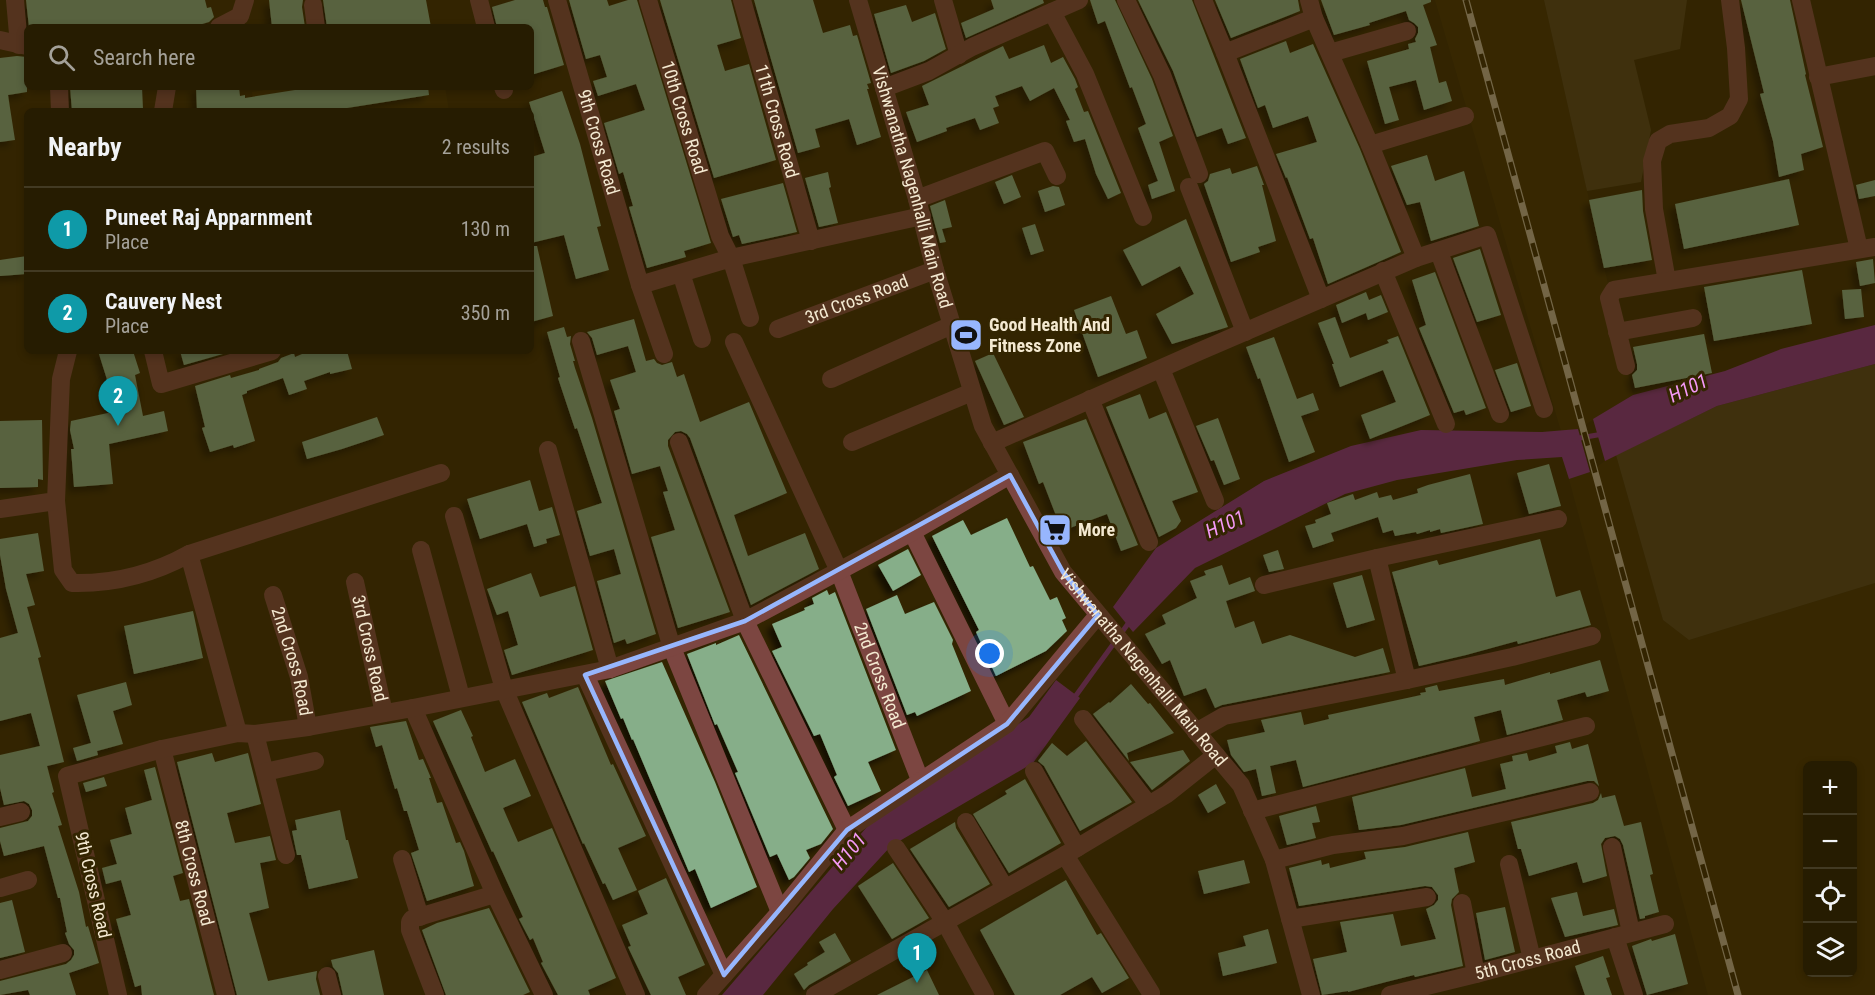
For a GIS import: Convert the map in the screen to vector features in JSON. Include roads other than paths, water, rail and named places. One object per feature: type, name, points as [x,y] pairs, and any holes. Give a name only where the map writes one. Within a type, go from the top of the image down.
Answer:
[{"type":"street","points":[[0,40],[23,45],[15,0]]},
{"type":"street","points":[[478,0],[485,24]]},
{"type":"street","name":"9th Cross Road","points":[[557,0],[640,285],[664,354]]},
{"type":"street","name":"10th Cross Road","points":[[648,0],[720,236],[731,258],[750,318]]},
{"type":"street","name":"11th Cross Road","points":[[742,0],[811,241]]},
{"type":"street","name":"Vishwanatha Nagenhalli Main Road","points":[[858,0],[919,207],[935,270],[983,426],[1063,572],[1241,784],[1274,860],[1311,995]]},
{"type":"street","points":[[943,0],[959,55]]},
{"type":"street","points":[[884,88],[929,71],[1079,0]]},
{"type":"street","points":[[1126,0],[1162,75],[1194,181],[1245,332]]},
{"type":"street","points":[[1203,0],[1321,299]]},
{"type":"street","points":[[1309,0],[1314,18],[1370,145],[1416,258]]},
{"type":"street","points":[[1667,281],[1654,209],[1652,161],[1658,141],[1670,134],[1709,128],[1730,116],[1739,99],[1730,0]]},
{"type":"street","points":[[1626,366],[1609,298],[1614,290],[1867,248],[1818,76],[1801,0]]},
{"type":"street","points":[[313,5],[316,24]]},
{"type":"street","points":[[1052,12],[1085,74],[1143,217]]},
{"type":"street","points":[[225,24],[243,14]]},
{"type":"street","points":[[1225,53],[1314,18]]},
{"type":"street","points":[[1330,53],[1407,30]]},
{"type":"street","points":[[1818,76],[1875,66]]},
{"type":"street","points":[[59,90],[60,108]]},
{"type":"street","points":[[164,108],[167,90]]},
{"type":"street","points":[[1370,145],[1466,116]]},
{"type":"street","points":[[640,285],[731,258],[811,241],[919,207],[1045,151],[1058,176]]},
{"type":"street","points":[[992,443],[1416,258],[1487,235],[1544,408]]},
{"type":"street","points":[[1439,252],[1500,414]]},
{"type":"street","name":"3rd Cross Road","points":[[778,329],[935,270]]},
{"type":"street","points":[[1383,272],[1446,424]]},
{"type":"street","points":[[681,273],[702,339]]},
{"type":"street","points":[[1617,332],[1693,318]]},
{"type":"street","points":[[831,379],[952,325]]},
{"type":"street","points":[[581,341],[672,648],[780,912]]},
{"type":"street","name":"2nd Cross Road","points":[[734,342],[839,571],[920,780]]},
{"type":"street","points":[[67,354],[61,379],[56,501],[63,570],[72,583],[96,583],[143,574],[189,554],[441,473]]},
{"type":"street","points":[[154,354],[161,384],[262,354]]},
{"type":"street","points":[[1161,369],[1215,501]]},
{"type":"street","points":[[852,442],[972,392]]},
{"type":"street","points":[[1090,399],[1149,542]]},
{"type":"street","points":[[679,442],[745,621],[847,830]]},
{"type":"street","points":[[548,450],[610,669]]},
{"type":"street","points":[[162,749],[247,734],[308,727],[610,669],[745,621],[912,532],[1010,475]]},
{"type":"street","points":[[0,509],[56,501]]},
{"type":"street","points":[[454,516],[504,689],[636,995]]},
{"type":"street","points":[[1264,585],[1558,519]]},
{"type":"street","points":[[912,532],[1007,724]]},
{"type":"street","points":[[421,550],[461,697]]},
{"type":"street","points":[[189,554],[247,734],[265,772],[286,855]]},
{"type":"street","points":[[1377,558],[1407,681]]},
{"type":"street","name":"3rd Cross Road","points":[[356,582],[384,713]]},
{"type":"street","name":"2nd Cross Road","points":[[273,595],[299,678],[308,727]]},
{"type":"street","points":[[706,995],[780,912],[847,830],[1007,724],[1098,615]]},
{"type":"street","points":[[1196,732],[1224,716],[1407,681],[1592,636]]},
{"type":"street","points":[[585,675],[724,975]]},
{"type":"street","points":[[413,708],[495,894],[544,995]]},
{"type":"street","points":[[1083,719],[1149,805]]},
{"type":"street","points":[[1252,810],[1586,726]]},
{"type":"street","name":"9th Cross Road","points":[[118,995],[67,776],[162,749]]},
{"type":"street","name":"8th Cross Road","points":[[162,749],[226,995]]},
{"type":"street","points":[[815,995],[1149,805],[1167,794],[1216,755]]},
{"type":"street","points":[[265,772],[315,761]]},
{"type":"street","points":[[1034,771],[1071,851],[1151,993]]},
{"type":"street","points":[[1274,860],[1333,845],[1403,836],[1590,792]]},
{"type":"street","points":[[0,817],[21,812]]},
{"type":"street","points":[[966,822],[1005,888]]},
{"type":"street","points":[[1612,847],[1623,934],[1634,995]]},
{"type":"street","points":[[896,848],[945,922],[985,995]]},
{"type":"street","points":[[402,859],[420,917]]},
{"type":"street","points":[[1509,864],[1532,959]]},
{"type":"street","points":[[0,888],[28,880]]},
{"type":"street","points":[[435,995],[410,930],[410,922],[412,919],[495,894]]},
{"type":"street","points":[[1290,919],[1427,897]]},
{"type":"street","points":[[1462,903],[1476,974]]},
{"type":"street","name":"5th Cross Road","points":[[1390,995],[1426,991],[1476,974],[1665,924]]},
{"type":"street","points":[[0,970],[63,953]]},
{"type":"street","points":[[327,976],[332,995]]},
{"type":"water","points":[[1875,325],[1875,364],[1717,406],[1605,461],[1593,419],[1633,395],[1725,371],[1781,349]]},
{"type":"water","points":[[1578,429],[1590,472],[1569,479],[1562,457],[1517,460],[1397,480],[1345,494],[1195,568],[1133,632],[1113,607],[1156,548],[1264,481],[1351,446],[1421,430],[1542,432]]},
{"type":"water","points":[[1056,680],[1080,698],[1033,763],[891,846],[833,909],[763,995],[722,995],[872,821],[1029,717]]},
{"type":"waterway","name":"H101","points":[[1574,439],[1603,434]]},
{"type":"waterway","name":"H101","points":[[1072,701],[1130,621]]},
{"type":"railway","points":[[1466,0],[1738,995]]},
{"type":"place","name":"Good Health And Fitness Zone","points":[[966,335]]},
{"type":"place","name":"Cauvery Nest","points":[[118,426]]},
{"type":"place","name":"More","points":[[1055,530]]},
{"type":"place","name":"Puneet Raj Apparnment","points":[[917,983]]}]
